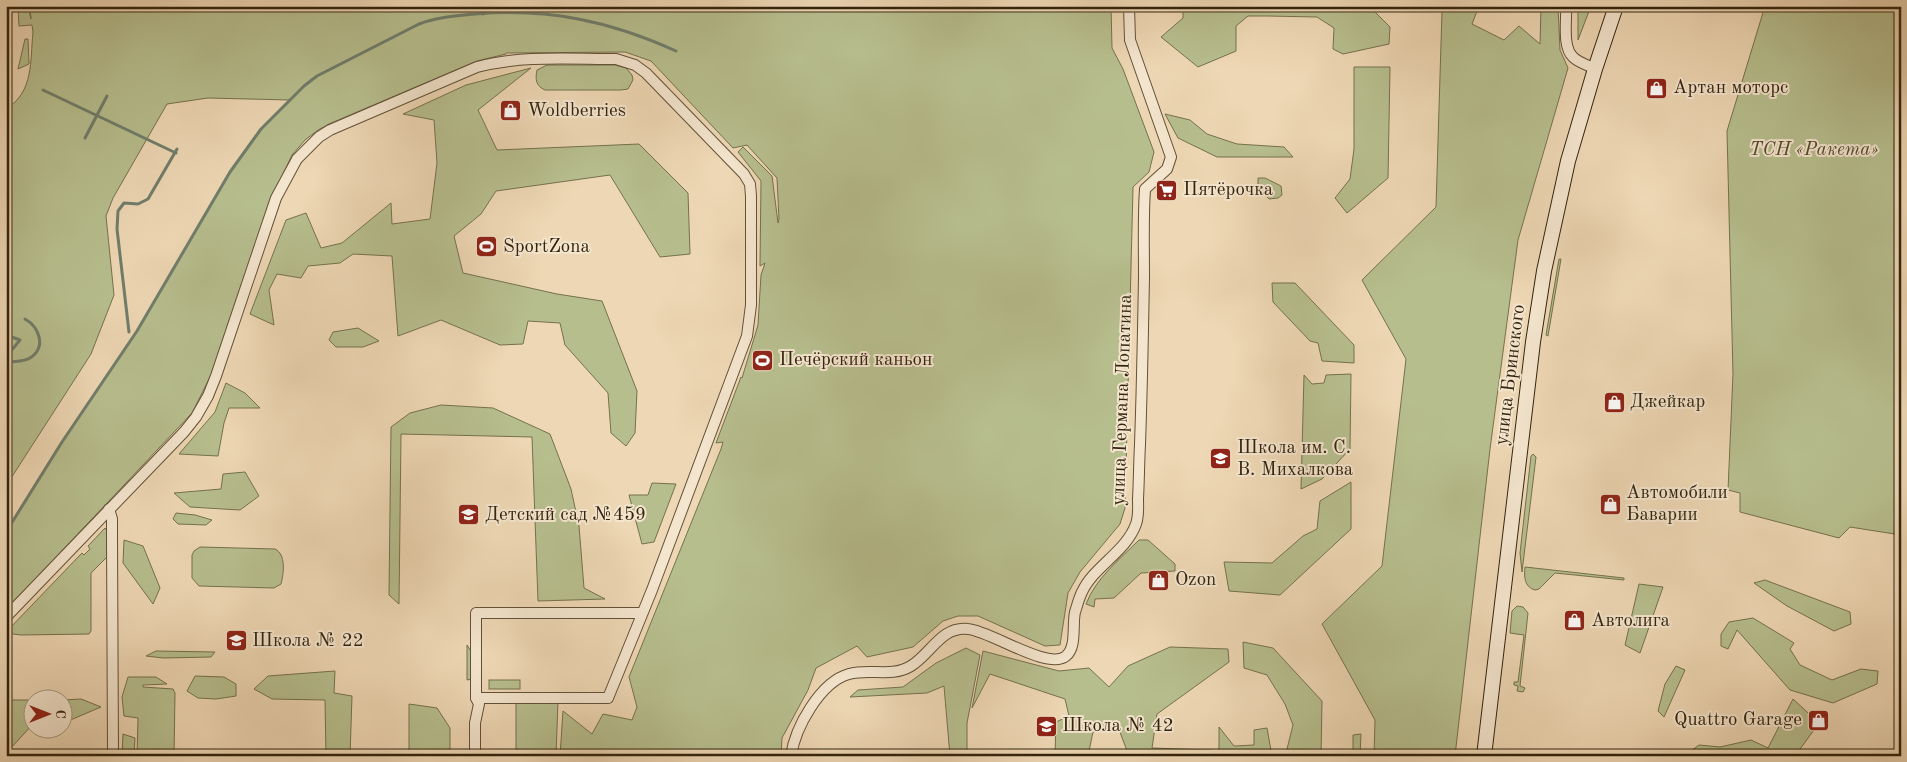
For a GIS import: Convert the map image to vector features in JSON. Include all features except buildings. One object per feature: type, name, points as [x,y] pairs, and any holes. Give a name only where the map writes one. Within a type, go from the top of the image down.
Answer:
[{"type":"main road","name":"улица Бринского","points":[[1484,756],[1533,342],[1543,280],[1568,162],[1594,69],[1616,6]]},
{"type":"street","name":"улица Германа Лопатина","points":[[791,756],[797,733],[806,714],[816,700],[841,677],[850,674],[890,673],[911,666],[938,640],[951,631],[969,629],[982,632],[1040,657],[1061,660],[1072,648],[1075,613],[1082,592],[1093,576],[1124,543],[1136,524],[1145,189],[1167,170],[1171,157],[1130,40],[1129,6]]},
{"type":"street","points":[[1566,6],[1567,40],[1570,52],[1579,61],[1594,69]]},
{"type":"street","points":[[6,617],[184,432],[196,417],[208,396],[276,198],[297,159],[319,136],[451,78],[491,64],[527,59],[616,59],[626,61],[646,73],[744,174],[750,184],[751,305],[747,336],[652,590],[608,698],[476,698]]},
{"type":"street","points":[[109,510],[112,519],[113,756]]},
{"type":"street","points":[[475,756],[475,723],[479,704],[476,698],[476,613],[642,613]]},
{"type":"green space","points":[[18,6],[28,6],[31,19],[30,6],[1111,6],[1112,48],[1123,69],[1154,152],[1149,172],[1133,187],[1125,508],[1120,524],[1080,572],[1068,593],[1060,645],[1045,646],[978,616],[958,616],[943,621],[913,647],[867,657],[857,646],[816,668],[808,690],[782,738],[781,756],[560,756],[563,711],[592,734],[603,714],[632,720],[637,707],[629,677],[721,449],[723,442],[716,443],[742,378],[758,325],[761,275],[765,263],[760,266],[761,181],[738,152],[743,147],[772,176],[778,223],[779,219],[777,178],[747,145],[733,148],[651,61],[625,52],[506,53],[477,61],[329,124],[305,140],[292,155],[275,191],[211,375],[192,413],[6,610],[6,532],[62,442],[137,331],[230,172],[261,129],[290,100],[208,98],[167,104],[113,198],[106,216],[114,295],[91,354],[6,486],[6,109],[22,94],[26,85],[31,65],[33,32],[32,25],[19,26]]},
{"type":"green space","points":[[1183,6],[1369,6],[1390,27],[1389,44],[1343,54],[1333,49],[1334,28],[1317,17],[1248,16],[1236,26],[1236,51],[1198,67],[1161,37],[1183,18]]},
{"type":"green space","points":[[1445,6],[1479,6],[1472,24],[1504,40],[1519,26],[1540,44],[1541,6],[1558,6],[1560,50],[1568,68],[1518,240],[1490,449],[1455,756],[1374,756],[1375,720],[1322,624],[1382,566],[1406,359],[1362,280],[1436,207],[1442,11]]},
{"type":"green space","points":[[1578,6],[1591,6],[1578,40]]},
{"type":"green space","name":"ТСН «Ракета»","points":[[1765,6],[1901,6],[1901,535],[1850,527],[1839,538],[1740,512],[1740,493],[1728,490],[1733,374],[1727,131]]},
{"type":"green space","points":[[25,39],[28,39],[29,64],[18,69]]},
{"type":"green space","points":[[547,65],[615,65],[626,68],[632,75],[633,80],[628,89],[621,90],[545,90],[538,85],[536,77],[537,70]]},
{"type":"green space","points":[[1354,67],[1390,67],[1388,178],[1347,213],[1335,198],[1350,179],[1354,149]]},
{"type":"green space","points":[[531,68],[478,110],[497,150],[639,144],[688,193],[690,254],[660,257],[610,175],[496,191],[481,214],[454,236],[463,273],[557,294],[602,301],[637,391],[635,433],[626,446],[611,433],[608,393],[565,345],[560,323],[528,321],[523,344],[500,345],[441,320],[398,336],[392,256],[353,254],[340,263],[308,266],[301,278],[277,274],[269,290],[274,325],[250,314],[286,220],[306,213],[321,248],[342,243],[391,203],[392,224],[430,219],[437,163],[434,120],[403,114],[466,85]]},
{"type":"green space","points":[[1165,114],[1190,120],[1207,134],[1237,144],[1284,147],[1293,157],[1217,157],[1178,138]]},
{"type":"green space","points":[[1258,178],[1265,178],[1281,186],[1282,195],[1278,198],[1269,199],[1258,188]]},
{"type":"green space","points":[[1559,259],[1561,259],[1548,336],[1546,335]]},
{"type":"green space","points":[[1272,283],[1295,283],[1354,345],[1354,363],[1322,361],[1318,343],[1310,341],[1273,302]]},
{"type":"green space","points":[[358,328],[379,341],[363,347],[336,347],[329,340],[333,332]]},
{"type":"green space","points":[[1351,374],[1350,449],[1322,479],[1301,489],[1304,375],[1312,384],[1324,383],[1326,375]]},
{"type":"green space","points":[[226,383],[245,393],[260,408],[229,408],[224,423],[218,456],[179,454],[215,412]]},
{"type":"green space","points":[[441,405],[493,408],[550,434],[571,489],[579,526],[584,588],[605,599],[538,601],[532,437],[401,434],[399,604],[389,595],[391,427],[410,413]]},
{"type":"green space","points":[[1533,454],[1536,457],[1522,572],[1520,553],[1531,456]]},
{"type":"green space","points":[[245,472],[259,496],[240,510],[190,507],[174,493],[221,489],[223,474]]},
{"type":"green space","points":[[1351,482],[1351,529],[1280,595],[1229,591],[1224,562],[1272,563],[1303,536],[1317,529],[1320,501]]},
{"type":"green space","points":[[652,483],[676,484],[654,542],[642,544],[629,495],[648,495]]},
{"type":"green space","points":[[176,513],[195,515],[212,520],[206,525],[178,524],[173,519]]},
{"type":"green space","points":[[105,528],[108,533],[108,556],[91,573],[91,631],[89,634],[21,635],[13,634],[8,630],[82,553],[84,555],[90,549],[88,546]]},
{"type":"green space","points":[[124,540],[143,546],[160,588],[153,604],[123,563]]},
{"type":"green space","points":[[1139,540],[1148,540],[1175,564],[1175,571],[1141,573],[1114,598],[1095,599],[1094,607],[1086,604],[1102,578]]},
{"type":"green space","points":[[200,547],[275,549],[279,551],[283,559],[281,584],[274,588],[199,586],[192,578],[192,555]]},
{"type":"green space","points":[[1525,567],[1624,578],[1624,580],[1555,573],[1539,589],[1535,590],[1531,589],[1527,584]]},
{"type":"green space","points":[[1765,580],[1850,612],[1851,624],[1834,631],[1787,606],[1754,583]]},
{"type":"green space","points":[[1639,584],[1663,587],[1640,653],[1625,645]]},
{"type":"green space","points":[[1517,606],[1523,607],[1528,613],[1520,686],[1525,688],[1523,692],[1517,691],[1518,686],[1514,685],[1514,682],[1518,682],[1524,635],[1510,633],[1512,611]]},
{"type":"green space","points":[[1753,618],[1794,643],[1790,649],[1800,665],[1832,680],[1861,669],[1878,671],[1877,684],[1833,703],[1790,690],[1737,630],[1728,649],[1721,646],[1721,634],[1729,622]]},
{"type":"green space","points":[[1243,642],[1273,648],[1322,701],[1321,756],[1272,756],[1286,753],[1293,725],[1285,704],[1267,675],[1244,668]]},
{"type":"green space","points":[[467,645],[472,653],[472,679],[467,680]]},
{"type":"green space","points":[[1170,647],[1228,649],[1229,662],[1157,714],[1152,748],[1212,750],[1212,756],[1129,756],[1118,727],[1093,732],[1088,756],[1055,756],[1056,722],[1069,716],[1065,699],[990,674],[972,708],[983,651],[1059,671],[1089,668],[1109,687],[1128,666]]},
{"type":"green space","points":[[966,648],[980,655],[967,723],[967,756],[950,756],[944,686],[927,693],[850,697],[858,690],[903,687],[936,663]]},
{"type":"green space","points":[[156,651],[215,652],[211,657],[163,658],[146,656]]},
{"type":"green space","points":[[1676,666],[1685,670],[1664,717],[1658,711],[1665,684]]},
{"type":"green space","points":[[335,671],[334,693],[352,696],[350,756],[326,756],[325,700],[272,699],[254,689],[268,676]]},
{"type":"green space","points":[[195,676],[224,677],[236,684],[236,696],[216,699],[198,698],[187,691]]},
{"type":"green space","points":[[128,677],[156,677],[167,684],[143,685],[143,687],[173,689],[175,693],[174,756],[137,756],[138,718],[124,716],[122,697]]},
{"type":"green space","points":[[489,680],[520,680],[520,689],[489,689]]},
{"type":"green space","points":[[81,699],[101,707],[72,719],[72,700]]},
{"type":"green space","points":[[1793,699],[1819,723],[1795,756],[1689,756],[1691,751],[1699,745],[1720,747],[1751,740],[1768,748]]},
{"type":"green space","points":[[13,700],[22,700],[22,736],[6,751],[6,706]]},
{"type":"green space","points":[[516,700],[558,701],[556,756],[516,756]]},
{"type":"green space","points":[[409,704],[437,708],[450,728],[450,756],[409,756]]},
{"type":"green space","points":[[1219,727],[1234,746],[1254,745],[1254,730],[1267,728],[1272,756],[1219,756]]},
{"type":"green space","points":[[123,734],[135,738],[134,756],[122,756]]},
{"type":"green space","points":[[1361,734],[1360,756],[1353,756],[1353,735]]},
{"type":"waterway","points":[[482,7],[483,14]]},
{"type":"waterway","points":[[6,532],[62,442],[137,331],[230,172],[261,129],[304,86],[317,76],[419,24],[440,18],[475,14],[528,13],[578,19],[627,32],[676,51]]},
{"type":"waterway","points":[[43,90],[176,153]]},
{"type":"waterway","points":[[85,138],[107,96]]},
{"type":"waterway","points":[[129,332],[117,229],[118,211],[124,203],[138,204],[148,199],[177,149]]},
{"type":"waterway","points":[[6,363],[28,359],[38,348],[40,343],[37,332],[25,319]]},
{"type":"waterway","points":[[6,335],[20,340],[6,357]]},
{"type":"place","name":"Артан моторс","points":[[1657,88]]},
{"type":"place","name":"Woldberries","points":[[511,111]]},
{"type":"place","name":"Пятёрочка","points":[[1167,190]]},
{"type":"place","name":"SportZona","points":[[487,247]]},
{"type":"place","name":"Печёрский каньон","points":[[763,360]]},
{"type":"place","name":"Джейкар","points":[[1614,402]]},
{"type":"place","name":"Школа им. С. В. Михалкова","points":[[1221,459]]},
{"type":"place","name":"Автомобили Баварии","points":[[1610,504]]},
{"type":"place","name":"Детский сад №459","points":[[469,515]]},
{"type":"place","name":"Ozon","points":[[1159,580]]},
{"type":"place","name":"Автолига","points":[[1575,621]]},
{"type":"place","name":"Школа № 22","points":[[236,641]]},
{"type":"place","name":"Quattro Garage","points":[[1818,720]]},
{"type":"place","name":"Школа № 42","points":[[1046,726]]}]
